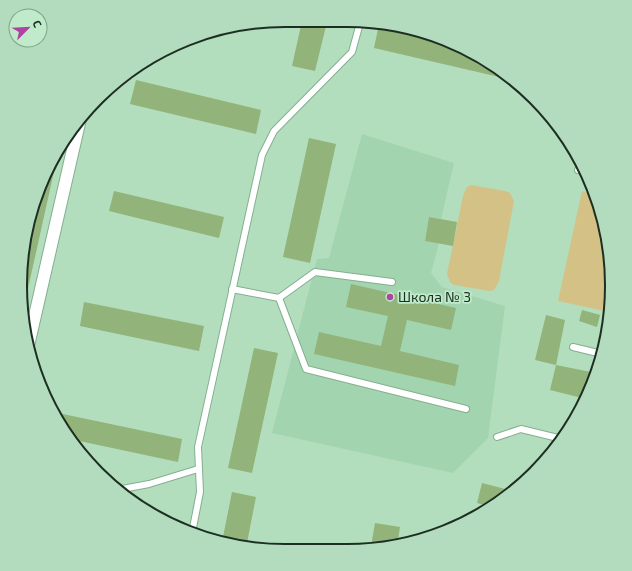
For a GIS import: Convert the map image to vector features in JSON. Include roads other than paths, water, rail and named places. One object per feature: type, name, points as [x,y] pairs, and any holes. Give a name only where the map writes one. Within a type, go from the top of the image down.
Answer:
[{"type":"street","points":[[31,332],[77,133]]},
{"type":"lane","points":[[193,527],[200,492],[198,447],[262,155],[274,131],[352,52],[359,28]]},
{"type":"lane","points":[[232,289],[279,298],[315,272],[392,282]]},
{"type":"lane","points":[[279,298],[306,369],[466,410]]},
{"type":"lane","points":[[573,347],[596,353]]},
{"type":"lane","points":[[497,438],[521,429],[556,437]]},
{"type":"lane","points":[[125,488],[149,484],[198,470]]},
{"type":"place","name":"Школа № 3","points":[[390,297]]}]
